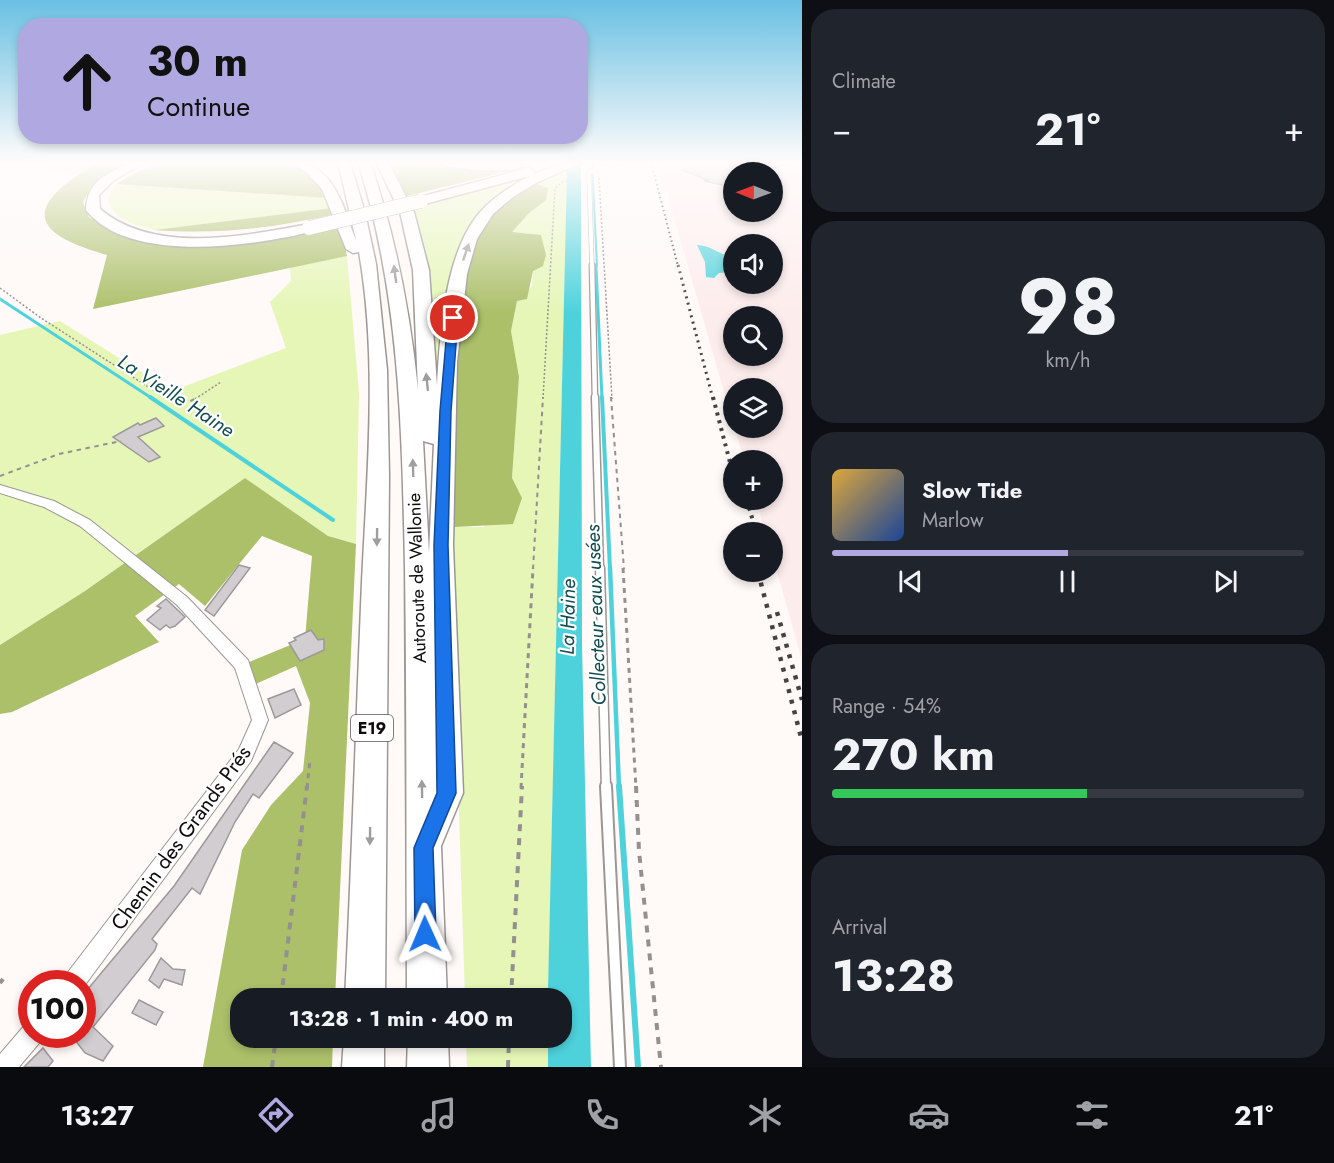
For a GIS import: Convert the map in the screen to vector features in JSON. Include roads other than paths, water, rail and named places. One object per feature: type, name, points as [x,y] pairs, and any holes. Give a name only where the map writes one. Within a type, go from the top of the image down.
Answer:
[{"type":"highway","points":[[95,212],[112,227],[143,236],[187,240],[253,238],[367,212]]},
{"type":"highway","points":[[107,212],[116,221],[140,230],[188,236],[241,234],[308,226]]},
{"type":"highway","points":[[338,212],[353,249]]},
{"type":"highway","points":[[346,212],[360,292],[374,306]]},
{"type":"highway","name":"Autoroute de Wallonie","points":[[358,212],[364,232],[374,306],[378,457],[365,988]]},
{"type":"highway","name":"Autoroute de Wallonie","points":[[380,212],[394,265],[403,340],[414,502],[427,988]]},
{"type":"highway","points":[[407,212],[421,270],[425,307],[425,361],[434,500],[441,545]]},
{"type":"highway","points":[[423,848],[447,793],[441,545],[448,362],[455,296],[464,256],[477,225],[489,212]]},
{"type":"highway","points":[[363,1067],[364,1048]]},
{"type":"highway","points":[[428,1048],[428,1067]]},
{"type":"street","name":"Chemin des Grands Prés","points":[[0,489],[49,504],[85,523],[182,601],[242,665],[260,720],[244,755],[83,970]]},
{"type":"street","points":[[4,1067],[20,1048]]},
{"type":"lane","points":[[590,212],[608,850],[620,1067]]},
{"type":"water","name":"La Haine","points":[[566,212],[581,212],[582,643],[591,1067],[548,1067],[548,1048],[572,1048],[572,988],[548,988]]},
{"type":"water","points":[[697,245],[723,254],[723,273],[714,278],[706,277],[705,262]]},
{"type":"waterway","name":"Collecteur eaux usées","points":[[594,212],[597,266]]},
{"type":"waterway","name":"Collecteur eaux usées","points":[[596,265],[602,399]]},
{"type":"waterway","name":"La Vieille Haine","points":[[0,299],[152,398]]},
{"type":"waterway","name":"Collecteur eaux usées","points":[[602,397],[610,569]]},
{"type":"waterway","name":"La Vieille Haine","points":[[152,398],[333,520]]},
{"type":"waterway","name":"Collecteur eaux usées","points":[[610,568],[619,788]]},
{"type":"waterway","name":"Collecteur eaux usées","points":[[619,786],[638,1067]]},
{"type":"railway","points":[[664,212],[678,266]]},
{"type":"railway","points":[[678,265],[713,399]]},
{"type":"railway","points":[[713,397],[727,450]]},
{"type":"railway","points":[[750,510],[753,522]]},
{"type":"railway","points":[[761,582],[802,741]]},
{"type":"railway","points":[[777,612],[802,700]]}]
